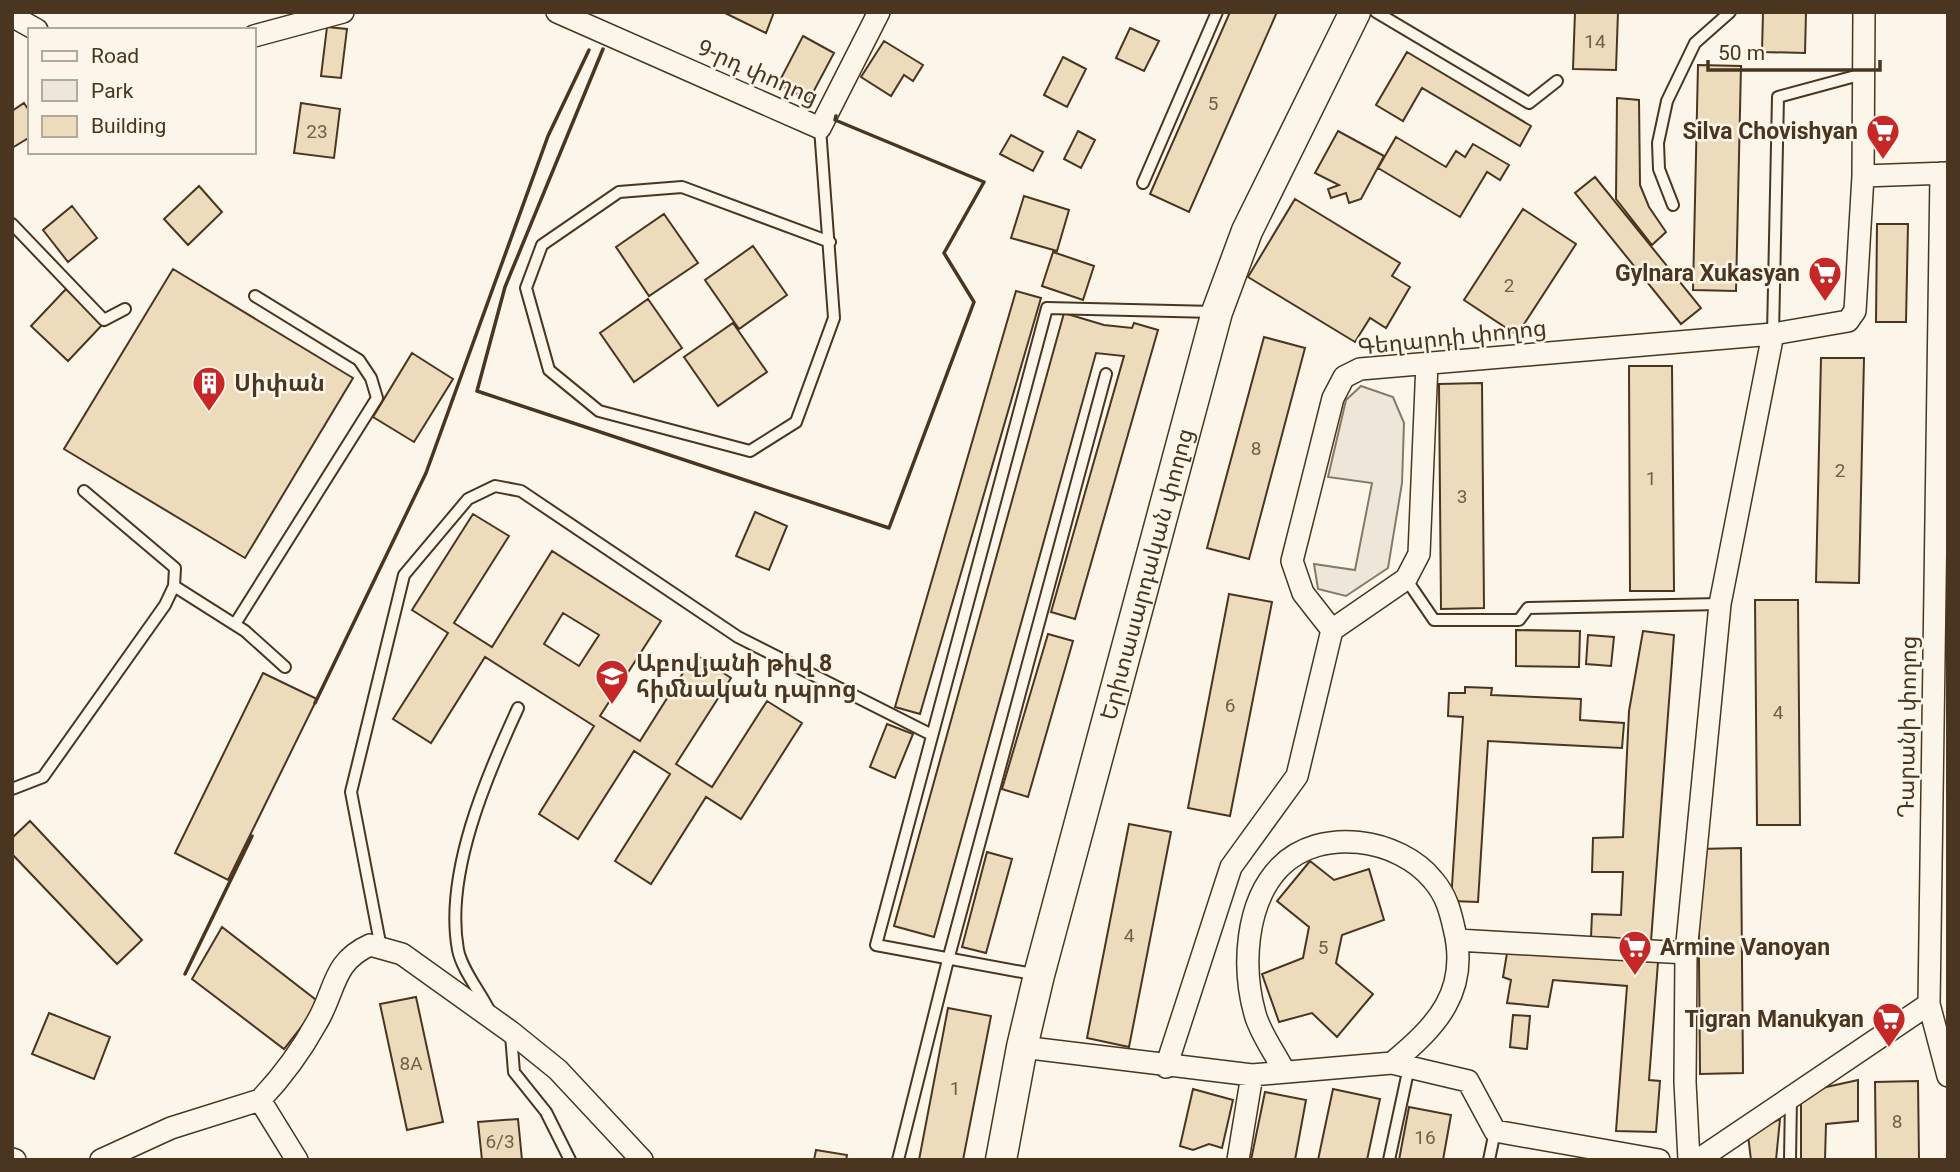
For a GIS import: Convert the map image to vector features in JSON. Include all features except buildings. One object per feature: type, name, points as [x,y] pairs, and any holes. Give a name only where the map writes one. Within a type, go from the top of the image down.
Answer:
[{"type":"street","points":[[256,35],[344,12]]},
{"type":"street","name":"9-րդ փողոց","points":[[557,12],[820,128],[878,12]]},
{"type":"street","name":"Երիտասարդական փողոց","points":[[1001,1160],[1022,1047],[1039,975],[1217,312],[1247,231],[1355,12]]},
{"type":"street","points":[[1864,12],[1863,176],[1944,173]]},
{"type":"street","points":[[12,16],[33,28]]},
{"type":"street","name":"Դարանի փողոց","points":[[1944,173],[1929,1004],[1948,1076]]},
{"type":"street","name":"Գեղարդի փողոց","points":[[1332,630],[1303,593],[1292,561],[1333,398],[1343,377],[1360,369],[1773,334],[1848,321],[1855,311],[1863,176]]},
{"type":"street","points":[[1689,1160],[1685,1082],[1686,953],[1720,604],[1773,334]]},
{"type":"street","points":[[1166,1067],[1231,867],[1297,776],[1332,630],[1406,579],[1419,555],[1427,363]]},
{"type":"street","points":[[1284,1071],[1255,1016],[1247,969],[1252,926],[1262,894],[1280,867],[1303,851],[1332,843],[1361,842],[1388,849],[1413,862],[1432,878],[1447,900],[1457,940],[1459,973],[1446,1007],[1401,1065]]},
{"type":"street","points":[[1457,940],[1686,953]]},
{"type":"street","points":[[101,1160],[171,1128],[260,1100],[286,1072],[319,1019],[341,966],[352,953],[370,945],[402,954],[503,1025],[558,1070],[642,1160]]},
{"type":"street","points":[[1698,1160],[1929,1004]]},
{"type":"street","points":[[1022,1047],[1166,1067],[1252,1075],[1401,1065],[1468,1081],[1495,1131],[1659,1160]]},
{"type":"street","points":[[1238,1160],[1252,1075]]},
{"type":"street","points":[[260,1100],[297,1160]]},
{"type":"lane","points":[[1143,183],[1217,12]]},
{"type":"lane","points":[[1376,12],[1529,103],[1557,81]]},
{"type":"lane","points":[[1673,205],[1659,169],[1658,143],[1667,101],[1676,76],[1695,43],[1730,12]]},
{"type":"lane","points":[[1773,334],[1778,97],[1863,74]]},
{"type":"lane","points":[[820,128],[830,242],[834,318],[796,422],[750,451],[598,411],[549,370],[526,288],[542,245],[619,192],[682,187],[830,242]]},
{"type":"lane","points":[[12,224],[104,320],[125,309]]},
{"type":"lane","points":[[235,624],[377,398],[371,379],[359,360],[255,296]]},
{"type":"lane","points":[[1039,975],[876,945],[1047,308],[1217,312]]},
{"type":"lane","points":[[898,1160],[948,960],[1106,374]]},
{"type":"lane","points":[[381,948],[351,792],[384,652],[404,575],[468,499],[495,486],[522,491],[738,636],[932,735]]},
{"type":"lane","points":[[12,789],[43,777],[165,605],[174,586],[176,568],[85,491]]},
{"type":"lane","points":[[1406,579],[1434,620],[1519,620],[1528,608],[1720,604]]},
{"type":"lane","points":[[174,586],[235,624],[285,667]]},
{"type":"lane","points":[[518,708],[484,783],[457,889],[458,951],[503,1025],[514,1072],[545,1112],[570,1160]]},
{"type":"lane","points":[[1389,1160],[1401,1065]]},
{"type":"lane","points":[[1790,1160],[1791,1097]]},
{"type":"lane","points":[[1489,1160],[1495,1131]]},
{"type":"green space","points":[[1361,386],[1393,397],[1404,423],[1402,483],[1388,568],[1346,596],[1318,589],[1314,564],[1355,570],[1372,483],[1328,477],[1346,400]]},
{"type":"wall","points":[[603,49],[505,287],[477,391],[889,528],[974,302],[944,253],[984,182],[835,120],[836,116]]},
{"type":"wall","points":[[315,703],[426,473],[548,136],[589,50]]},
{"type":"wall","points":[[185,974],[252,836]]},
{"type":"place","name":"Silva Chovishyan","points":[[1883,161]]},
{"type":"place","name":"Gylnara Xukasyan","points":[[1825,303]]},
{"type":"place","name":"Սիփան","points":[[209,413]]},
{"type":"place","name":"Աբովյանի թիվ 8 հիմնական դպրոց","points":[[612,706]]},
{"type":"place","name":"Armine Vanoyan","points":[[1635,977]]},
{"type":"place","name":"Tigran Manukyan","points":[[1889,1049]]}]
